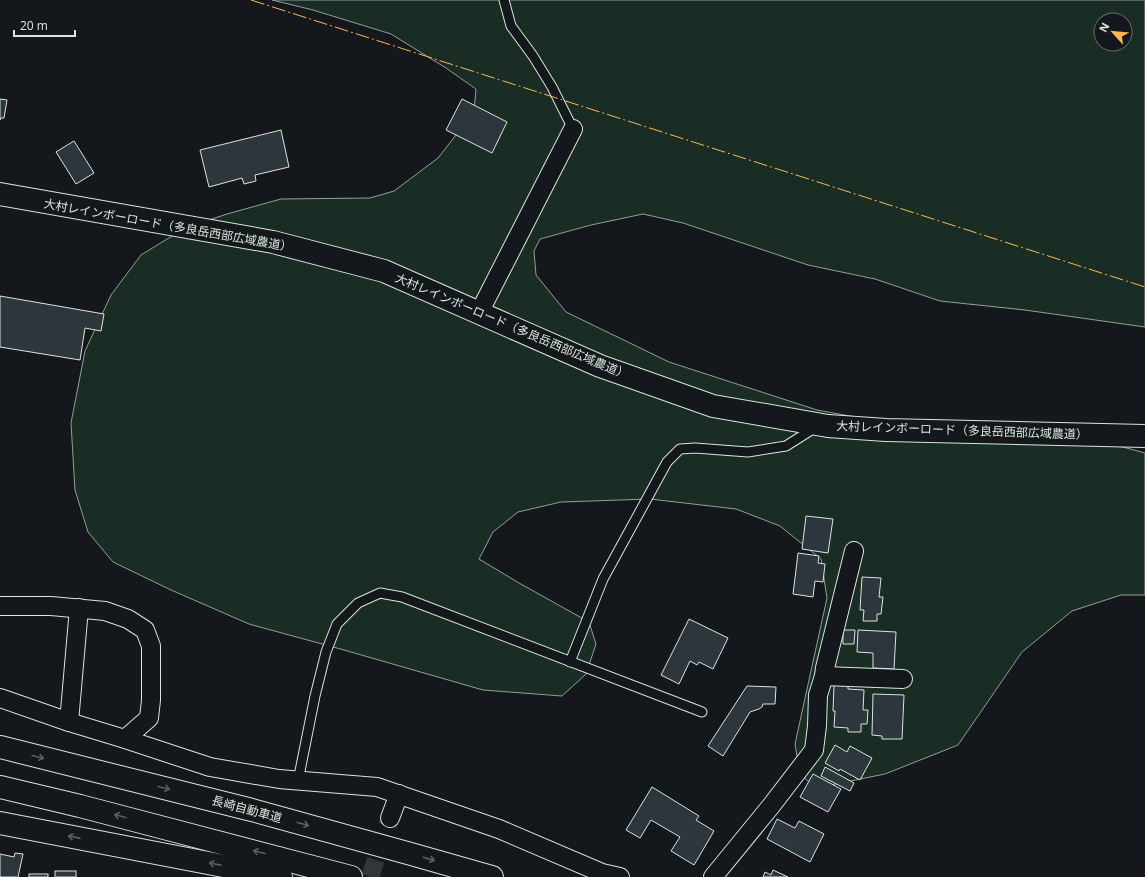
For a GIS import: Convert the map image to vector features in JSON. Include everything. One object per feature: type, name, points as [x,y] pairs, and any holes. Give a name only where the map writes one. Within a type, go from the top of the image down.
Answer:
[{"type":"main road","name":"大村レインボーロード（多良岳西部広域農道）","points":[[0,194],[273,242],[384,271],[600,366],[713,406],[820,424],[886,430],[1145,436]]},
{"type":"main road","name":"長崎自動車道","points":[[0,747],[260,812],[404,851],[492,877]]},
{"type":"main road","points":[[0,787],[80,806],[351,877]]},
{"type":"main road","points":[[0,823],[281,877]]},
{"type":"street","points":[[479,313],[573,129]]},
{"type":"street","points":[[713,877],[771,806],[814,750],[817,726],[818,694],[824,676],[854,551]]},
{"type":"street","points":[[0,606],[51,606],[104,611],[128,619],[145,630],[151,646],[152,678],[149,718],[126,739]]},
{"type":"street","points":[[70,722],[79,608]]},
{"type":"street","points":[[824,676],[904,679]]},
{"type":"street","points":[[0,698],[210,767],[279,779],[377,787],[499,830],[602,873],[620,877]]},
{"type":"street","points":[[390,818],[399,794]]},
{"type":"lane","points":[[504,0],[510,26],[533,56],[552,87],[573,129]]},
{"type":"lane","points":[[570,662],[603,579],[667,462],[680,449],[695,448],[748,452],[786,446],[820,424]]},
{"type":"lane","points":[[298,781],[324,659],[337,624],[358,603],[380,593],[402,597],[702,712]]},
{"type":"green space","points":[[272,0],[1145,0],[1145,327],[1025,310],[940,301],[875,279],[808,265],[683,223],[643,214],[591,225],[540,239],[534,251],[536,275],[566,312],[669,362],[817,410],[937,432],[1059,440],[1123,447],[1145,453],[1145,595],[1121,595],[1072,611],[1022,652],[958,745],[885,774],[816,788],[800,774],[795,744],[827,598],[821,559],[780,526],[736,509],[650,499],[561,502],[518,512],[493,532],[479,559],[589,622],[596,644],[586,674],[562,696],[483,690],[249,624],[171,590],[113,562],[88,532],[75,490],[71,423],[85,351],[111,295],[141,255],[185,228],[227,214],[281,199],[370,198],[394,191],[438,158],[474,112],[476,89],[446,68],[391,34],[313,10]]},
{"type":"building","points":[[0,99],[7,100],[4,118],[1,118],[0,120]]},
{"type":"building","points":[[462,99],[507,122],[492,153],[446,130]]},
{"type":"building","points":[[281,130],[289,167],[255,175],[256,181],[244,184],[242,178],[209,187],[200,150]]},
{"type":"building","points":[[74,141],[94,173],[76,184],[56,152]]},
{"type":"building","points":[[0,296],[104,314],[101,331],[85,328],[80,360],[0,347]]},
{"type":"building","points":[[806,516],[833,519],[828,553],[802,549]]},
{"type":"building","points":[[798,553],[819,556],[818,563],[825,564],[823,582],[815,581],[813,597],[793,594]]},
{"type":"building","points":[[862,577],[881,578],[879,597],[883,597],[881,614],[877,614],[877,621],[863,621],[864,610],[860,610]]},
{"type":"building","points":[[689,619],[728,638],[713,669],[699,662],[697,665],[690,661],[679,684],[661,675]]},
{"type":"building","points":[[843,630],[855,630],[854,644],[843,644]]},
{"type":"building","points":[[858,630],[896,632],[894,669],[873,668],[873,653],[857,652]]},
{"type":"building","points":[[834,685],[848,686],[848,689],[864,690],[863,710],[868,710],[867,724],[861,724],[861,732],[848,732],[848,728],[834,727]]},
{"type":"building","points":[[747,686],[776,687],[775,704],[763,704],[759,709],[750,712],[723,756],[708,746]]},
{"type":"building","points":[[873,694],[904,695],[902,739],[882,739],[882,736],[872,735]]},
{"type":"building","points":[[835,745],[847,752],[850,746],[872,758],[860,780],[825,763]]},
{"type":"building","points":[[825,767],[854,783],[850,791],[821,776]]},
{"type":"building","points":[[813,774],[841,789],[828,812],[800,797]]},
{"type":"building","points":[[652,787],[699,816],[696,820],[714,831],[694,865],[671,851],[680,837],[651,820],[640,838],[626,830]]},
{"type":"building","points":[[777,819],[795,828],[799,821],[824,834],[810,862],[767,839]]},
{"type":"building","points":[[15,853],[23,854],[18,877],[0,877],[0,854],[14,857]]},
{"type":"building","points":[[773,870],[788,877],[763,877],[765,872],[771,875]]},
{"type":"building","points":[[55,871],[76,871],[76,877],[55,877]]},
{"type":"building","points":[[29,874],[48,874],[48,877],[29,877]]},
{"type":"tunnel","points":[[370,877],[390,818]]},
{"type":"power","points":[[251,0],[1145,287]]}]
